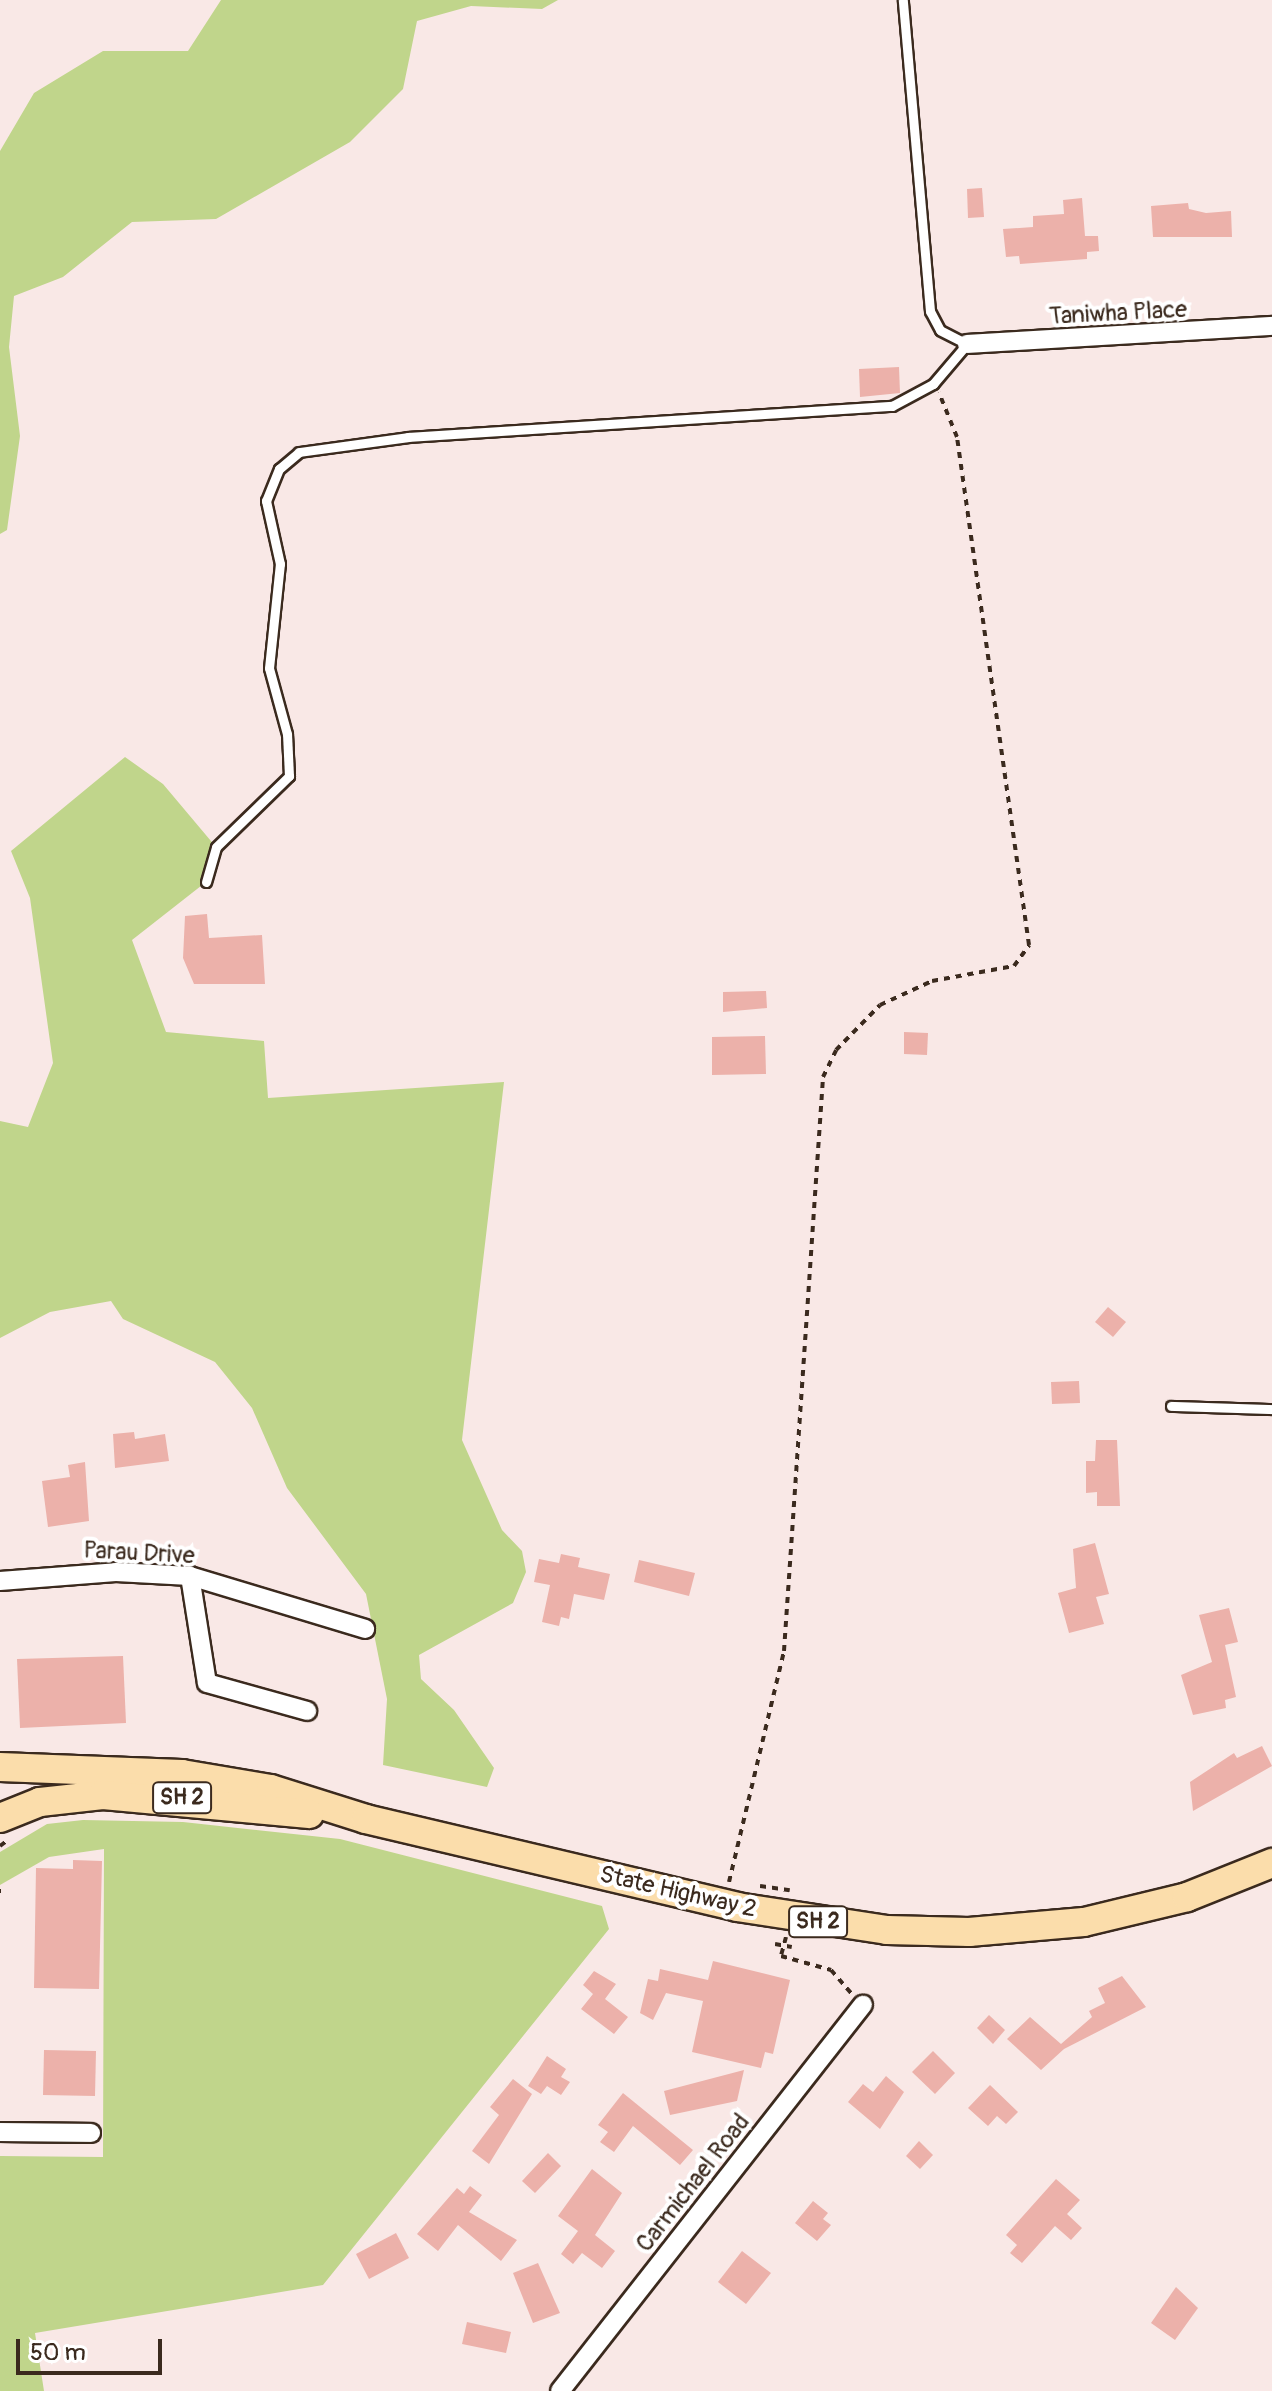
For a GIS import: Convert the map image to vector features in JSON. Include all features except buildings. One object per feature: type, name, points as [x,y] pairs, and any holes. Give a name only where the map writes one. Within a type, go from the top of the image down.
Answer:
[{"type":"highway","name":"State Highway 2","points":[[0,1767],[182,1774],[306,1797],[366,1819],[722,1903],[887,1930],[1028,1929],[1174,1900],[1272,1863]]},
{"type":"highway","name":"State Highway 2","points":[[0,1818],[40,1802],[103,1795],[366,1819]]},
{"type":"street","name":"Taniwha Place","points":[[967,344],[1272,326]]},
{"type":"street","name":"Parau Drive","points":[[0,1581],[116,1572],[190,1576],[365,1629]]},
{"type":"street","points":[[190,1576],[207,1683],[307,1711]]},
{"type":"street","name":"Carmichael Road","points":[[560,2391],[863,2005]]},
{"type":"street","points":[[0,2132],[91,2133]]},
{"type":"lane","points":[[206,882],[216,847],[289,776],[287,734],[269,668],[280,564],[266,501],[279,469],[299,452],[408,437],[875,408],[903,402],[933,384],[967,344],[940,330],[930,311],[903,0]]},
{"type":"lane","points":[[1171,1406],[1272,1409]]},
{"type":"path","points":[[722,1903],[746,1829],[784,1651],[823,1077],[843,1041],[880,1005],[932,981],[1014,966],[1029,945],[957,437],[933,384]]},
{"type":"path","points":[[760,1887],[785,1887],[795,1894],[793,1903]]},
{"type":"path","points":[[786,1935],[781,1956],[831,1970],[863,2005]]},
{"type":"path","points":[[775,1944],[792,1947]]},
{"type":"green space","points":[[221,0],[558,0],[542,9],[471,6],[417,21],[403,89],[350,142],[216,219],[132,222],[63,277],[14,296],[9,347],[20,436],[7,530],[0,534],[0,151],[34,93],[103,51],[188,51]]},
{"type":"green space","points":[[125,757],[163,784],[216,847],[206,882],[132,940],[166,1032],[264,1041],[268,1098],[504,1082],[462,1440],[502,1530],[522,1551],[526,1572],[513,1603],[419,1655],[421,1679],[454,1710],[494,1768],[487,1787],[383,1765],[387,1699],[366,1594],[287,1488],[252,1408],[215,1362],[123,1319],[111,1301],[50,1312],[0,1338],[0,1121],[28,1127],[53,1063],[30,898],[11,851]]},
{"type":"green space","points":[[83,1820],[183,1822],[340,1839],[602,1906],[609,1929],[323,2285],[35,2333],[44,2391],[0,2391],[0,2156],[103,2157],[104,1849],[49,1857],[0,1885],[0,1852],[47,1824]]}]
